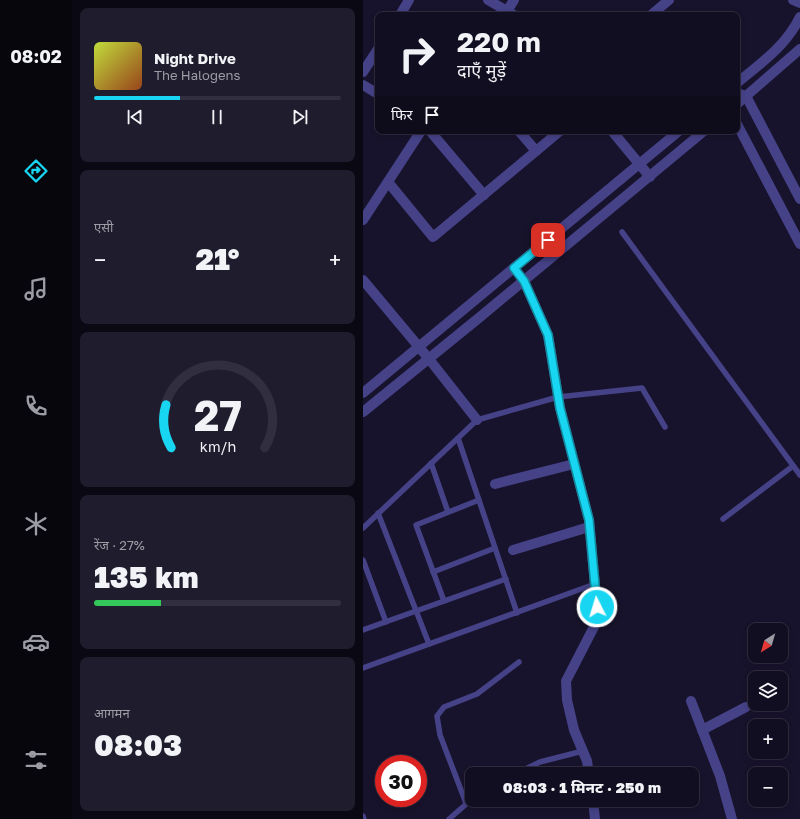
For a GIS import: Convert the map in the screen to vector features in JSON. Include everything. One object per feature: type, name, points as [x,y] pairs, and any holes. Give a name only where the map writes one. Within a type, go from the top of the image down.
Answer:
[{"type":"street","points":[[402,12],[409,0]]},
{"type":"street","points":[[487,0],[508,12]]},
{"type":"street","points":[[510,12],[514,0]]},
{"type":"street","points":[[655,12],[669,0]]},
{"type":"street","points":[[793,0],[800,3]]},
{"type":"street","points":[[740,81],[776,51],[794,30],[800,18]]},
{"type":"street","points":[[800,49],[742,94],[800,199]]},
{"type":"street","points":[[363,72],[375,54]]},
{"type":"street","points":[[363,85],[375,92]]},
{"type":"street","points":[[740,130],[800,244]]},
{"type":"street","points":[[363,220],[419,134]]},
{"type":"street","points":[[433,134],[484,194]]},
{"type":"street","points":[[522,134],[536,151]]},
{"type":"street","points":[[388,182],[433,237],[556,134]]},
{"type":"street","points":[[614,134],[650,176]]},
{"type":"street","points":[[363,393],[675,134]]},
{"type":"street","points":[[363,412],[524,281],[700,134]]},
{"type":"street","points":[[514,268],[524,281],[548,335],[558,397],[589,527],[598,619],[566,681],[567,700],[574,730],[587,761],[588,767]]},
{"type":"street","points":[[363,280],[429,359],[477,420]]},
{"type":"street","points":[[495,484],[574,464]]},
{"type":"street","points":[[513,550],[589,527]]},
{"type":"street","points":[[691,701],[720,776],[732,819]]},
{"type":"street","points":[[702,730],[746,707]]},
{"type":"street","points":[[594,807],[595,819]]},
{"type":"lane","points":[[622,232],[800,475]]},
{"type":"lane","points":[[363,528],[477,420],[558,397],[642,388],[665,427]]},
{"type":"lane","points":[[458,438],[517,613]]},
{"type":"lane","points":[[431,464],[448,512]]},
{"type":"lane","points":[[723,519],[793,466]]},
{"type":"lane","points":[[444,601],[416,525],[479,500]]},
{"type":"lane","points":[[378,513],[429,644]]},
{"type":"lane","points":[[433,572],[495,548]]},
{"type":"lane","points":[[363,560],[386,622]]},
{"type":"lane","points":[[363,630],[506,579]]},
{"type":"lane","points":[[363,668],[595,584]]},
{"type":"lane","points":[[465,800],[440,735],[437,716],[444,707],[477,694],[519,662]]},
{"type":"lane","points":[[530,767],[540,762],[583,751]]},
{"type":"lane","points":[[449,819],[465,804]]},
{"type":"route","points":[[548,240],[514,268],[524,281],[548,335],[560,408],[589,520],[597,607]]}]
